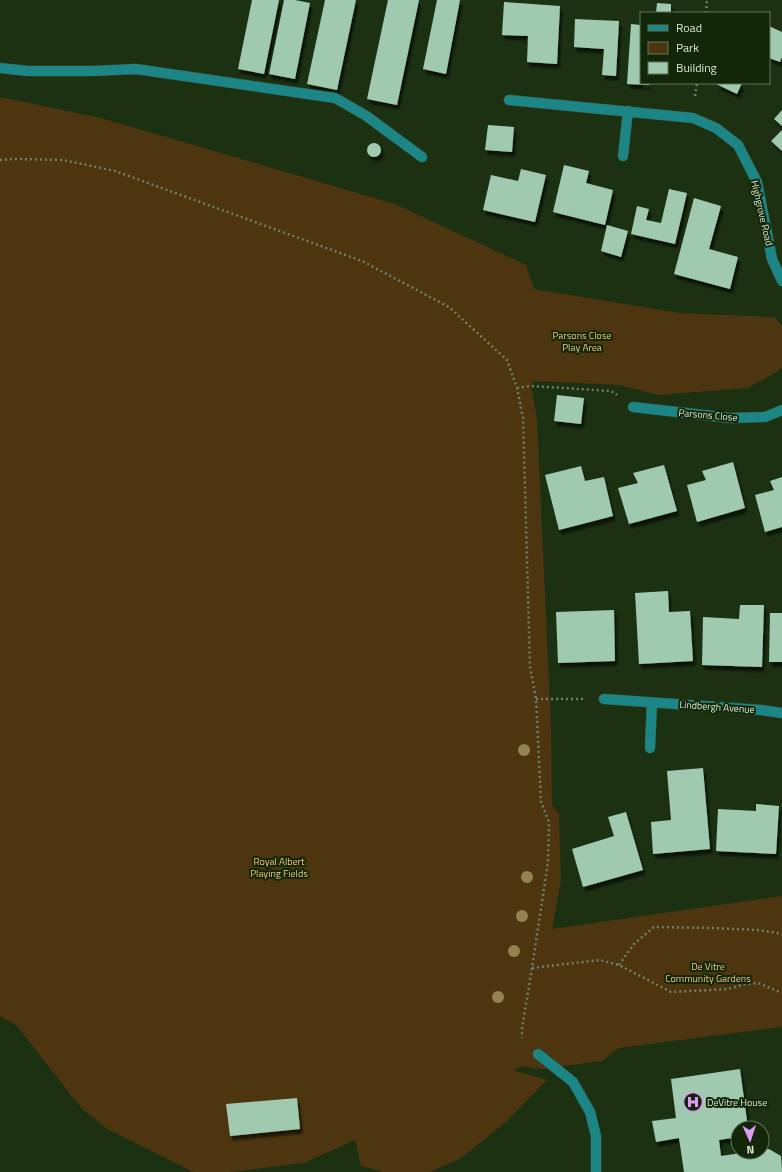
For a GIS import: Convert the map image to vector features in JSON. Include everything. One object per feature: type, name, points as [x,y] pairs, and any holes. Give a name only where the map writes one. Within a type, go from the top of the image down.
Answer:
[{"type":"street","points":[[0,68],[35,71],[136,69],[335,98],[365,115],[422,157]]},
{"type":"street","name":"Highgrove Road","points":[[509,100],[692,118],[716,128],[738,145],[757,182],[772,259],[782,281]]},
{"type":"street","points":[[622,156],[628,111]]},
{"type":"street","name":"Parsons Close","points":[[633,407],[730,418],[765,417],[782,410]]},
{"type":"street","name":"Lindbergh Avenue","points":[[604,699],[761,710],[782,713]]},
{"type":"street","points":[[650,748],[652,703]]},
{"type":"street","points":[[538,1054],[573,1082],[590,1112],[596,1136],[596,1172]]},
{"type":"path","points":[[706,12],[707,0]]},
{"type":"path","points":[[0,160],[64,160],[115,171],[362,261],[448,307],[507,360],[517,388],[524,418],[530,667],[536,699],[541,802],[549,822],[548,862],[522,1028],[522,1039],[538,1054]]},
{"type":"path","points":[[517,388],[530,386],[611,391],[633,407]]},
{"type":"path","points":[[536,699],[604,699]]},
{"type":"path","points":[[619,965],[634,944],[654,927],[759,930],[782,934]]},
{"type":"path","points":[[532,968],[600,960],[619,965],[671,992],[728,989],[745,984],[758,983],[782,993]]},
{"type":"green space","name":"Royal Albert Playing Fields","points":[[0,97],[101,118],[395,204],[526,265],[534,289],[679,313],[774,317],[782,326],[782,367],[778,371],[748,388],[658,395],[620,385],[534,381],[531,386],[537,419],[551,725],[552,805],[559,814],[561,881],[552,929],[782,896],[782,1027],[619,1048],[602,1061],[541,1069],[522,1066],[513,1070],[547,1080],[506,1122],[461,1158],[430,1172],[384,1172],[361,1166],[355,1140],[304,1163],[230,1172],[193,1172],[109,1130],[81,1108],[17,1026],[0,1016]]},
{"type":"building","points":[[252,0],[279,0],[264,74],[238,69]]},
{"type":"building","points":[[284,0],[295,0],[310,3],[295,79],[269,74]]},
{"type":"building","points":[[325,0],[356,0],[337,90],[307,84]]},
{"type":"building","points":[[388,0],[419,0],[397,105],[367,99]]},
{"type":"building","points":[[437,0],[460,0],[446,74],[423,69]]},
{"type":"building","points":[[504,2],[560,6],[557,64],[527,62],[528,36],[502,35]]},
{"type":"building","points":[[657,3],[671,4],[671,12],[656,12]]},
{"type":"building","points":[[575,19],[619,21],[616,76],[602,75],[604,49],[574,47]]},
{"type":"building","points":[[631,24],[640,25],[640,84],[650,84],[649,85],[627,84]]},
{"type":"building","points":[[770,26],[782,32],[782,57],[780,62],[770,58]]},
{"type":"building","points":[[716,84],[742,84],[737,94]]},
{"type":"building","points":[[782,110],[782,126],[774,119]]},
{"type":"building","points":[[488,125],[514,127],[512,152],[485,150]]},
{"type":"building","points":[[782,130],[782,151],[771,141]]},
{"type":"building","points":[[371,143],[377,143],[381,147],[381,153],[377,157],[371,157],[367,153],[367,147]]},
{"type":"building","points":[[564,165],[589,171],[586,183],[613,190],[605,225],[553,212]]},
{"type":"building","points":[[521,169],[546,175],[535,222],[483,210],[491,175],[518,181]]},
{"type":"building","points":[[669,189],[687,193],[675,244],[631,234],[637,206],[649,209],[646,220],[661,223]]},
{"type":"building","points":[[694,198],[721,206],[709,249],[738,257],[730,289],[674,274]]},
{"type":"building","points":[[607,225],[628,231],[621,257],[601,251]]},
{"type":"building","points":[[557,395],[584,398],[581,424],[554,421]]},
{"type":"building","points":[[733,462],[745,508],[697,522],[687,485],[706,480],[702,471]]},
{"type":"building","points":[[664,465],[677,511],[629,524],[618,488],[638,483],[633,473]]},
{"type":"building","points":[[581,466],[585,481],[604,477],[613,516],[559,530],[545,475]]},
{"type":"building","points":[[782,477],[782,527],[765,532],[755,495],[774,490],[770,481]]},
{"type":"building","points":[[668,591],[669,612],[690,611],[693,661],[639,664],[635,593]]},
{"type":"building","points":[[740,605],[764,605],[762,667],[702,665],[703,617],[739,619]]},
{"type":"building","points":[[614,610],[615,661],[558,663],[556,612]]},
{"type":"building","points":[[770,613],[782,613],[782,662],[769,662]]},
{"type":"building","points":[[703,768],[710,849],[653,854],[651,822],[671,820],[667,771]]},
{"type":"building","points":[[756,804],[779,806],[776,854],[716,851],[718,809],[756,811]]},
{"type":"building","points":[[626,812],[643,870],[583,887],[572,849],[614,836],[608,817]]},
{"type":"building","points":[[740,1069],[747,1120],[730,1120],[730,1138],[719,1140],[721,1156],[730,1155],[730,1160],[770,1160],[770,1150],[781,1156],[782,1172],[684,1172],[679,1138],[656,1142],[652,1121],[676,1118],[671,1079]]},
{"type":"building","points":[[297,1098],[300,1129],[230,1136],[226,1104]]},
{"type":"place","name":"DeVitre House","points":[[693,1102]]},
{"type":"park label","name":"Parsons Close Play Area","points":[[582,340]]},
{"type":"park label","name":"De Vitre Community Gardens","points":[[708,972]]}]
